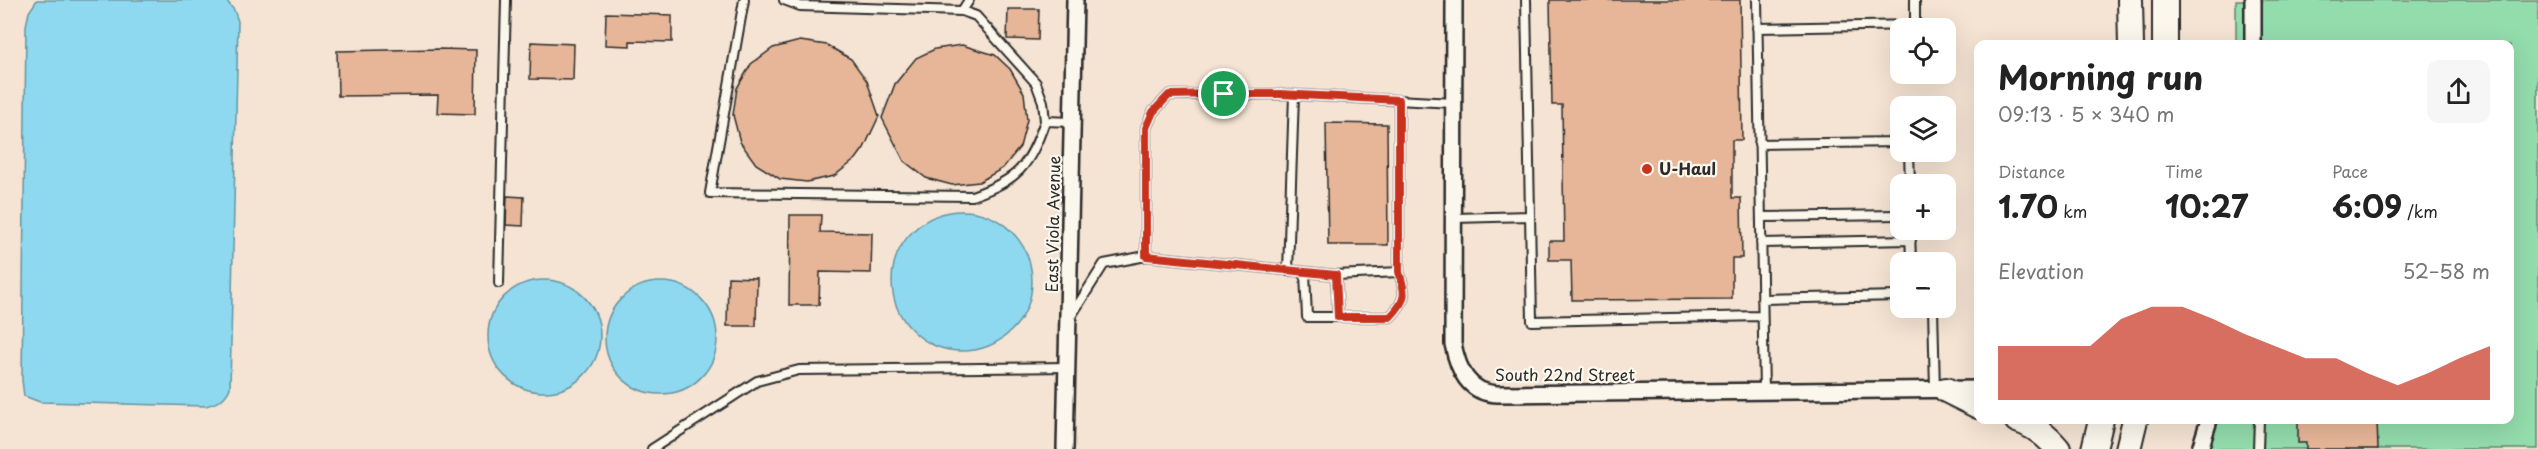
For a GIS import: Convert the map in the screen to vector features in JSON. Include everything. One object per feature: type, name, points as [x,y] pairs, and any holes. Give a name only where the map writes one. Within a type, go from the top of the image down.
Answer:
[{"type":"main road","points":[[2130,0],[2132,40]]},
{"type":"main road","points":[[2164,0],[2165,40]]},
{"type":"main road","points":[[1940,390],[1974,404]]},
{"type":"main road","points":[[2029,424],[2058,449]]},
{"type":"main road","points":[[2094,449],[2100,424]]},
{"type":"main road","points":[[2128,449],[2134,424]]},
{"type":"street","name":"East Viola Avenue","points":[[1065,449],[1075,0]]},
{"type":"street","name":"South 22nd Street","points":[[1454,0],[1453,344],[1456,360],[1468,384],[1481,391],[1497,394],[1974,389]]},
{"type":"street","points":[[2253,0],[2253,40]]},
{"type":"street","points":[[2200,449],[2208,424]]},
{"type":"lane","points":[[499,283],[506,0]]},
{"type":"lane","points":[[744,0],[710,193],[972,196],[1014,178],[1036,147],[1045,121],[1043,102],[1036,83],[975,16],[962,11],[800,6],[784,0]]},
{"type":"lane","points":[[962,11],[969,0]]},
{"type":"lane","points":[[1526,0],[1532,321],[1762,316]]},
{"type":"lane","points":[[1756,0],[1764,392]]},
{"type":"lane","points":[[1757,28],[1915,25],[1915,0]]},
{"type":"lane","points":[[1146,256],[1146,128],[1153,112],[1169,95],[1294,95],[1454,103]]},
{"type":"lane","points":[[1288,272],[1294,95]]},
{"type":"lane","points":[[1305,273],[1307,317],[1390,317],[1401,307],[1405,292],[1399,272],[1399,100]]},
{"type":"lane","points":[[1045,121],[1072,122]]},
{"type":"lane","points":[[1759,144],[1890,142]]},
{"type":"lane","points":[[1761,217],[1890,215]]},
{"type":"lane","points":[[1455,218],[1530,216]]},
{"type":"lane","points":[[1761,243],[1911,240],[1911,252]]},
{"type":"lane","points":[[1069,318],[1104,264],[1146,256],[1288,272],[1336,275],[1399,272]]},
{"type":"lane","points":[[1336,275],[1338,317]]},
{"type":"lane","points":[[1762,299],[1890,296]]},
{"type":"lane","points":[[1934,318],[1940,390]]},
{"type":"lane","points":[[652,449],[758,381],[799,370],[1067,367]]},
{"type":"lane","points":[[2258,449],[2259,424]]},
{"type":"green space","points":[[2236,0],[2538,0],[2538,449],[2198,449],[2200,424],[2514,424],[2514,40],[2236,40]]},
{"type":"water","points":[[37,0],[226,0],[234,10],[238,21],[230,388],[218,402],[206,406],[40,402],[24,396],[22,380],[26,26],[29,12]]},
{"type":"water","points":[[962,211],[989,216],[1012,231],[1027,254],[1032,281],[1027,308],[1012,331],[989,346],[962,351],[935,346],[912,331],[897,308],[892,281],[897,254],[912,231],[935,216]]},
{"type":"water","points":[[544,280],[565,285],[583,297],[595,315],[600,336],[595,357],[583,375],[565,387],[544,392],[523,387],[505,375],[493,357],[488,336],[493,315],[505,297],[523,285]]},
{"type":"water","points":[[661,282],[682,287],[700,299],[712,317],[717,338],[712,359],[700,377],[682,389],[661,394],[640,389],[622,377],[610,359],[605,338],[610,317],[622,299],[640,287]]},
{"type":"building","name":"U-Haul","points":[[1550,0],[1740,0],[1742,140],[1732,140],[1732,198],[1741,198],[1742,258],[1732,258],[1732,299],[1572,300],[1571,260],[1549,260],[1549,241],[1564,241],[1562,105],[1552,105]]},
{"type":"building","points":[[1008,9],[1039,9],[1038,40],[1007,39]]},
{"type":"building","points":[[606,13],[672,15],[672,42],[630,41],[630,46],[605,45]]},
{"type":"building","points":[[800,41],[827,45],[851,59],[867,81],[879,116],[864,148],[856,159],[834,176],[807,182],[780,179],[756,164],[740,142],[733,115],[737,88],[751,64],[773,48]]},
{"type":"building","points":[[531,42],[574,44],[573,80],[530,79]]},
{"type":"building","points":[[962,45],[995,55],[1010,69],[1024,93],[1027,120],[1020,147],[1003,168],[979,182],[952,185],[926,178],[904,161],[882,118],[895,84],[916,58],[935,49]]},
{"type":"building","points":[[476,50],[475,114],[437,113],[438,95],[338,96],[337,51]]},
{"type":"building","points":[[1326,123],[1387,124],[1388,245],[1328,245]]},
{"type":"building","points":[[507,196],[524,197],[523,226],[506,225]]},
{"type":"building","points":[[790,215],[821,215],[820,232],[872,233],[871,273],[820,272],[819,305],[789,305]]},
{"type":"building","points":[[728,277],[757,278],[756,326],[727,326]]},
{"type":"building","points":[[2298,424],[2377,424],[2378,449],[2306,449],[2306,443],[2298,443]]},
{"type":"place","name":"U-Haul","points":[[1647,169]]},
{"type":"route","points":[[1224,94],[1280,94],[1399,100],[1399,272],[1405,292],[1401,307],[1390,317],[1338,317],[1336,275],[1146,256],[1146,128],[1153,112],[1169,95],[1224,94]]}]
